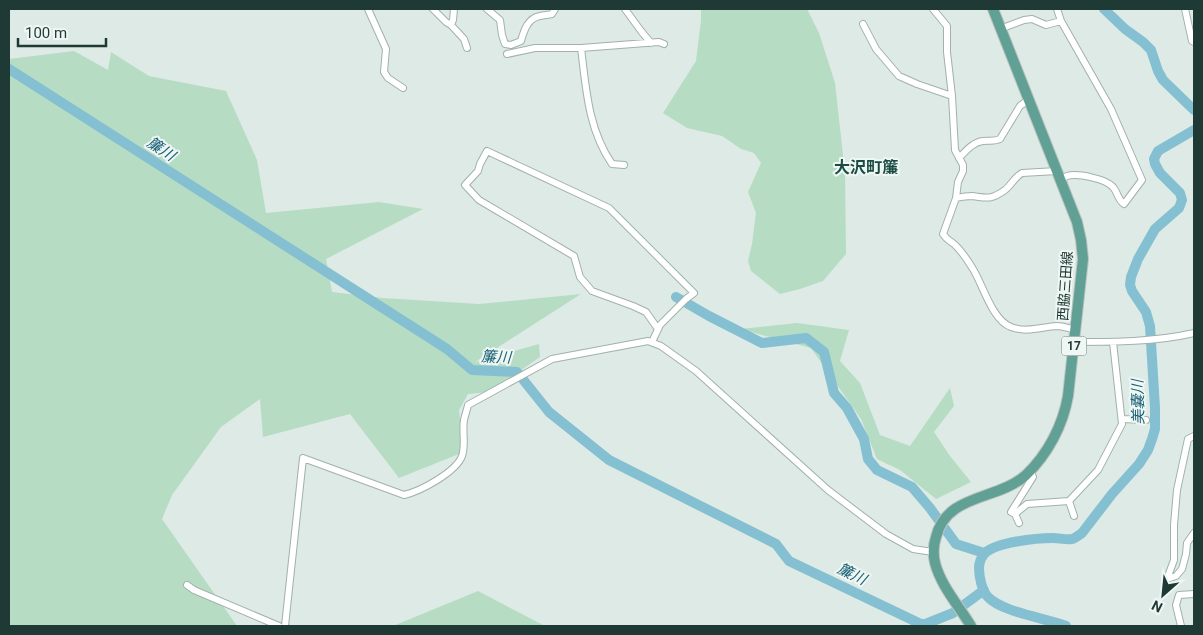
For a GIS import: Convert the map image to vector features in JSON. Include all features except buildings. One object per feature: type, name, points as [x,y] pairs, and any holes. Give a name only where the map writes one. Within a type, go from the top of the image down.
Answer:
[{"type":"main road","name":"西脇三田線","points":[[933,552],[937,532],[944,519],[953,510],[965,503],[1012,485],[1025,476],[1054,438],[1061,424],[1068,396],[1076,330],[1082,270],[1082,250],[1077,222],[993,9]]},
{"type":"main road","points":[[933,552],[943,583],[970,626]]},
{"type":"street","points":[[368,9],[386,49],[384,72],[388,78],[403,88]]},
{"type":"street","points":[[433,9],[464,39],[467,48]]},
{"type":"street","points":[[451,25],[454,9]]},
{"type":"street","points":[[487,9],[500,20],[505,44],[511,45],[522,41],[528,23],[539,16],[552,14],[555,9]]},
{"type":"street","points":[[625,9],[651,43]]},
{"type":"street","points":[[933,9],[947,26],[947,52],[955,150],[963,165],[956,198],[943,234],[961,252],[974,270],[994,310],[1002,321],[1010,327],[1027,330],[1059,326],[1076,330]]},
{"type":"street","points":[[956,198],[971,196],[991,198],[1006,189],[1022,173],[1090,176],[1097,178],[1113,186],[1120,202],[1124,204],[1142,180],[1111,110],[1060,21],[1057,9]]},
{"type":"street","points":[[1185,9],[1192,41],[1194,42]]},
{"type":"street","points":[[1000,29],[1024,20],[1032,19],[1046,25],[1060,21]]},
{"type":"street","points":[[863,24],[876,48],[899,76],[952,96]]},
{"type":"street","points":[[506,54],[535,48],[581,48],[659,42],[664,44]]},
{"type":"street","points":[[581,48],[589,111],[601,146],[612,164],[624,165]]},
{"type":"street","points":[[959,158],[973,145],[981,141],[997,141],[1000,139],[1020,106],[1028,100]]},
{"type":"street","points":[[652,342],[658,328],[694,293],[609,208],[487,151],[478,171],[466,186],[479,200],[574,256],[580,277],[592,291],[646,312],[658,328]]},
{"type":"street","points":[[1074,342],[1128,342],[1194,333]]},
{"type":"street","points":[[285,626],[303,458],[404,495],[413,493],[439,479],[458,463],[462,454],[464,420],[468,405],[552,359],[648,341],[660,346],[696,371],[828,490],[886,534],[913,549],[933,552]]},
{"type":"street","points":[[1014,514],[1027,504],[1069,501],[1098,470],[1122,424],[1113,342]]},
{"type":"street","points":[[1122,419],[1146,420]]},
{"type":"street","points":[[1194,436],[1188,438],[1182,460],[1174,524],[1174,560],[1167,579],[1176,576],[1182,568],[1187,543],[1194,533]]},
{"type":"street","points":[[1019,523],[1011,512],[1033,477],[1030,470]]},
{"type":"street","points":[[1069,501],[1074,516]]},
{"type":"street","points":[[187,585],[194,590],[279,626]]},
{"type":"street","points":[[1181,626],[1176,606],[1178,595],[1194,594]]},
{"type":"green space","points":[[701,9],[807,9],[819,33],[835,83],[845,173],[846,254],[823,281],[780,294],[751,271],[748,261],[756,213],[748,192],[761,163],[754,153],[741,149],[722,136],[687,128],[663,113],[696,61]]},
{"type":"green space","points":[[74,51],[108,70],[111,52],[149,76],[226,91],[257,160],[266,213],[379,202],[423,209],[326,259],[332,292],[383,298],[479,304],[581,294],[475,362],[539,344],[540,357],[489,392],[468,394],[459,410],[464,452],[399,478],[350,414],[263,437],[260,399],[221,427],[172,495],[162,519],[237,626],[9,626],[9,59]]},
{"type":"green space","points":[[797,323],[849,330],[840,361],[860,383],[880,435],[910,446],[950,388],[954,406],[934,432],[971,482],[936,499],[900,470],[877,459],[861,419],[811,348],[740,329]]},
{"type":"green space","points":[[478,591],[545,626],[393,626]]},
{"type":"waterway","name":"美嚢川","points":[[1104,9],[1151,50],[1163,80],[1194,110]]},
{"type":"waterway","name":"簾川","points":[[9,69],[447,349],[472,370],[517,372],[549,412],[609,460],[776,544],[789,561],[923,625],[953,613],[984,590]]},
{"type":"waterway","name":"美嚢川","points":[[1066,626],[1013,611],[988,597],[983,588],[979,568],[980,563],[984,554],[997,546],[1037,539],[1073,539],[1082,533],[1112,494],[1139,464],[1148,450],[1155,429],[1150,326],[1146,312],[1132,291],[1130,285],[1131,277],[1138,259],[1155,229],[1179,208],[1182,200],[1180,193],[1160,173],[1154,159],[1158,151],[1194,130]]},
{"type":"waterway","points":[[676,297],[762,343],[806,338],[824,352],[834,393],[847,408],[864,439],[868,459],[877,470],[912,487],[956,544],[984,553]]},
{"type":"district","name":"大沢町簾","points":[[866,167]]}]
